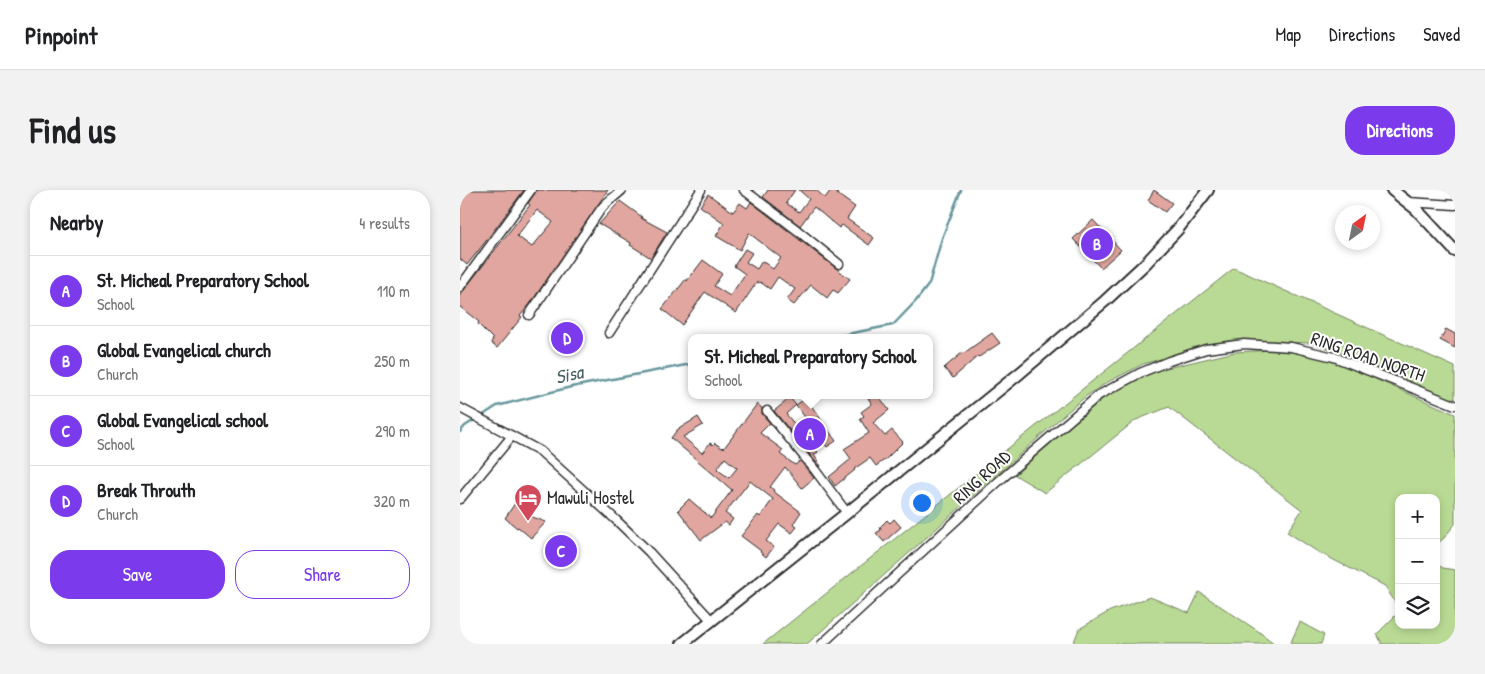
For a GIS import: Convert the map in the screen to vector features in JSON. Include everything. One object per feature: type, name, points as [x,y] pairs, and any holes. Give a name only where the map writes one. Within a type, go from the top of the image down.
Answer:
[{"type":"street","points":[[460,287],[530,190]]},
{"type":"street","points":[[529,315],[601,209],[622,190]]},
{"type":"street","points":[[609,333],[700,190]]},
{"type":"street","points":[[744,190],[839,264]]},
{"type":"street","points":[[682,644],[847,513],[1105,301],[1146,263],[1178,229],[1208,190]]},
{"type":"street","points":[[1392,190],[1408,202],[1455,251]]},
{"type":"street","points":[[1408,202],[1455,205]]},
{"type":"street","name":"RING ROAD NORTH","points":[[1099,395],[1140,373],[1169,361],[1206,349],[1244,344],[1291,347],[1334,357],[1455,405]]},
{"type":"street","name":"RING ROAD","points":[[822,644],[999,481],[1099,395]]},
{"type":"street","points":[[462,409],[540,451],[649,552],[711,620]]},
{"type":"street","points":[[767,411],[847,513]]},
{"type":"street","points":[[460,499],[512,436]]},
{"type":"green space","points":[[1234,268],[1455,367],[1455,402],[1340,352],[1311,343],[1252,341],[1215,344],[1143,364],[1106,383],[1085,397],[807,644],[763,644]]},
{"type":"green space","points":[[1274,350],[1307,354],[1346,366],[1455,414],[1455,524],[1440,542],[1440,494],[1395,494],[1395,602],[1385,586],[1318,552],[1287,532],[1302,510],[1169,407],[1136,420],[1045,493],[1015,475],[1093,405],[1120,387],[1150,372],[1235,352]]},
{"type":"green space","points":[[1440,566],[1455,570],[1455,644],[1382,644],[1377,634],[1395,616],[1395,629],[1440,629]]},
{"type":"green space","points":[[1199,592],[1275,644],[1073,644],[1079,629],[1110,611],[1150,597],[1189,613]]},
{"type":"green space","points":[[1300,622],[1324,635],[1321,644],[1290,644]]},
{"type":"building","points":[[460,190],[524,190],[467,265],[460,259]]},
{"type":"building","points":[[537,190],[608,190],[520,316],[522,317],[497,348],[491,343],[493,339],[478,324],[479,322],[460,307],[460,295],[530,205],[528,203]],"holes":[[[537,210],[553,222],[532,247],[517,236]]]},
{"type":"building","points":[[768,190],[795,190],[786,203],[799,212],[809,199],[799,190],[816,190],[825,198],[831,190],[834,190],[855,207],[847,219],[874,238],[869,245],[842,225],[839,228],[814,207],[800,226],[763,197]]},
{"type":"building","points":[[1154,190],[1172,203],[1165,212],[1148,200]]},
{"type":"building","points":[[708,194],[733,212],[740,203],[747,208],[751,202],[850,279],[838,293],[833,290],[827,298],[811,285],[794,305],[787,300],[795,289],[778,277],[770,289],[757,282],[736,313],[705,292],[682,325],[662,309],[703,260],[722,274],[714,286],[730,296],[745,274],[734,266],[745,249],[752,253],[746,262],[757,269],[762,261],[773,269],[781,258],[749,233],[740,250],[716,236],[724,223],[700,206]]},
{"type":"building","points":[[620,201],[641,218],[667,232],[651,258],[630,245],[631,243],[599,224]]},
{"type":"building","points":[[1093,220],[1121,250],[1101,268],[1073,239]]},
{"type":"building","points":[[566,324],[580,338],[569,351],[554,337]]},
{"type":"building","points":[[1446,329],[1455,334],[1455,348],[1440,340]]},
{"type":"building","points":[[992,333],[1000,343],[978,356],[953,378],[944,368],[963,352]]},
{"type":"building","points":[[789,399],[796,405],[786,414],[818,452],[814,455],[820,467],[774,411]]},
{"type":"building","points":[[807,399],[836,441],[827,447],[796,405]]},
{"type":"building","points":[[869,399],[881,399],[889,410],[873,423],[885,436],[892,430],[903,442],[876,466],[870,458],[835,486],[829,477],[851,459],[844,449],[869,433],[860,419],[864,416],[861,412],[872,404]]},
{"type":"building","points":[[757,404],[762,408],[762,414],[770,423],[760,433],[783,450],[780,454],[795,465],[800,461],[814,478],[802,488],[785,467],[770,487],[801,512],[793,524],[797,527],[792,533],[779,524],[766,541],[774,547],[766,557],[741,536],[758,515],[760,517],[773,499],[750,481],[725,513],[733,519],[729,525],[725,522],[701,540],[678,510],[689,499],[711,518],[732,490],[671,438],[677,430],[698,417],[703,425],[683,437],[702,453],[710,443],[713,445],[715,443],[724,448]],"holes":[[[725,458],[737,468],[729,478],[717,469]]]},
{"type":"building","points":[[522,493],[535,504],[527,515],[546,522],[531,538],[505,518]]},
{"type":"building","points":[[894,519],[901,527],[884,542],[876,533],[881,530],[880,527],[887,520],[890,523]]},
{"type":"waterway","name":"Sisa","points":[[847,334],[893,325],[916,301],[929,284],[942,238],[961,190]]},
{"type":"waterway","name":"Sisa","points":[[480,417],[497,406],[571,387],[688,365]]},
{"type":"waterway","name":"Sisa","points":[[460,432],[465,426],[476,419]]},
{"type":"place","name":"Global Evangelical church","points":[[1097,244]]},
{"type":"place","name":"Break Throuth","points":[[567,338]]},
{"type":"place","name":"St. Micheal Preparatory School","points":[[810,434]]},
{"type":"place","name":"Mawuli Hostel","points":[[528,522]]},
{"type":"place","name":"Global Evangelical school","points":[[561,551]]}]
